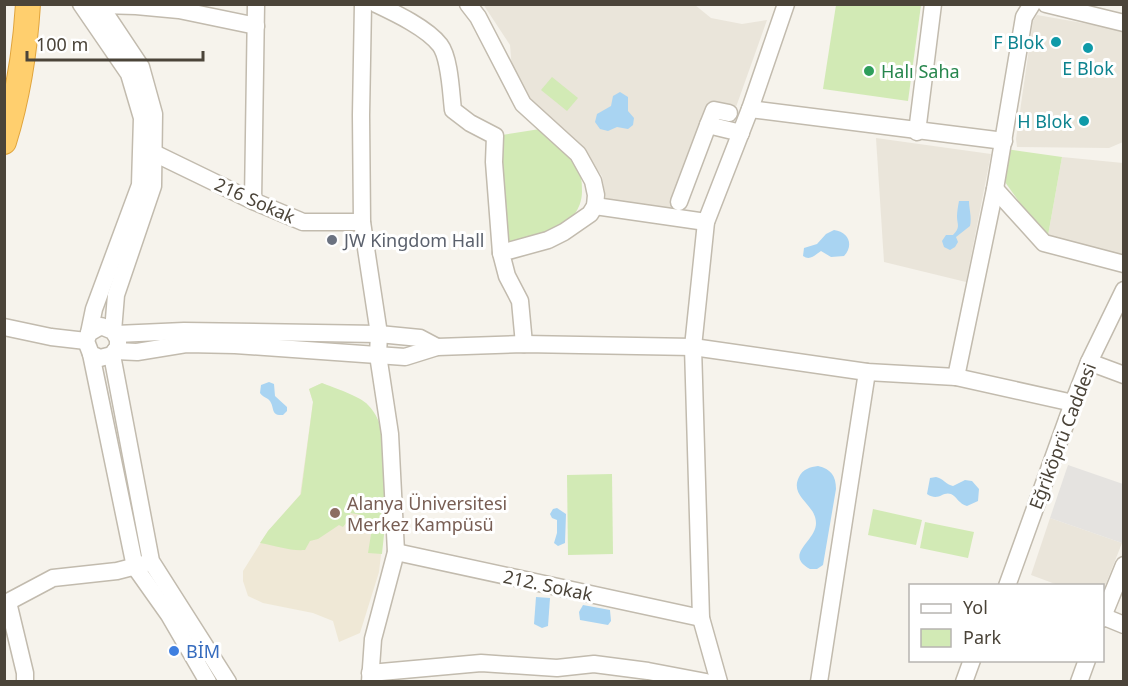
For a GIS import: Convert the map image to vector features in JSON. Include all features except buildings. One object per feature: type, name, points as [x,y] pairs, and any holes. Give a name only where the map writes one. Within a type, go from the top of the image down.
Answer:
[{"type":"highway","points":[[4,142],[16,102],[26,37],[27,4]]},
{"type":"street","points":[[81,4],[129,74],[142,118],[140,185],[94,309],[89,343],[143,564],[169,615],[208,681]]},
{"type":"street","points":[[253,201],[256,4]]},
{"type":"street","points":[[363,4],[362,222],[379,334],[378,355],[390,434],[396,552],[372,639],[370,677],[433,675],[481,663],[556,668],[594,664],[648,670],[706,681]]},
{"type":"street","points":[[376,4],[421,29],[441,46],[449,71],[453,110],[470,123],[495,136],[494,162],[501,253],[507,276],[520,301],[524,344]]},
{"type":"street","points":[[468,4],[478,17],[523,104],[578,154],[593,182],[596,195],[595,206],[590,214],[564,232],[548,240],[501,253]]},
{"type":"street","points":[[718,681],[701,618],[693,347],[706,222],[750,109],[786,4]]},
{"type":"street","points":[[917,132],[933,4]]},
{"type":"street","points":[[956,378],[995,189],[1024,17],[1032,4]]},
{"type":"street","points":[[1046,4],[1094,10],[1124,23]]},
{"type":"street","points":[[100,5],[179,10],[256,26]]},
{"type":"street","points":[[100,5],[141,67],[154,114],[153,186],[135,245],[120,280],[114,306],[114,343],[143,564],[228,681]]},
{"type":"street","points":[[750,109],[917,132],[1004,141]]},
{"type":"street","points":[[679,202],[714,110],[729,113]]},
{"type":"street","points":[[708,125],[741,133]]},
{"type":"street","name":"216 Sokak","points":[[154,153],[253,201],[303,222],[362,222]]},
{"type":"street","points":[[995,189],[1044,243],[1124,264]]},
{"type":"street","points":[[595,206],[706,222]]},
{"type":"street","name":"Eğriköprü Caddesi","points":[[1009,584],[1073,403],[1089,362],[1124,290]]},
{"type":"street","points":[[89,343],[101,326],[114,343],[137,352],[186,344],[234,345],[405,357],[437,347],[524,344],[693,347],[867,372],[956,378],[1073,403]]},
{"type":"street","points":[[4,327],[89,343],[100,358],[114,343],[184,331],[379,334],[420,338],[437,347]]},
{"type":"street","points":[[1089,362],[1124,375]]},
{"type":"street","points":[[819,681],[867,372]]},
{"type":"street","name":"212. Sokak","points":[[396,552],[701,618]]},
{"type":"street","points":[[25,681],[23,664],[6,603],[53,578],[117,571],[143,564]]},
{"type":"street","points":[[1104,615],[1124,565]]},
{"type":"street","points":[[1104,617],[1124,625]]},
{"type":"street","points":[[964,681],[971,662]]},
{"type":"street","points":[[1079,681],[1086,662]]},
{"type":"shaded area","points":[[483,4],[695,5],[711,18],[742,24],[767,20],[731,121],[716,123],[682,215],[607,205],[602,176],[588,157],[524,95],[512,69],[510,45]]},
{"type":"shaded area","points":[[1037,15],[1123,30],[1123,142],[1109,148],[1017,147],[1016,139],[1033,21]]},
{"type":"shaded area","points":[[876,138],[991,154],[966,282],[884,262]]},
{"type":"shaded area","points":[[1062,157],[1123,163],[1123,256],[1047,241]]},
{"type":"shaded area","name":"Alanya Üniversitesi Merkez Kampüsü","points":[[322,383],[367,404],[388,495],[379,572],[360,633],[339,642],[333,621],[313,613],[263,603],[248,596],[243,581],[243,571],[268,531],[300,495],[313,402],[309,389]]},
{"type":"shaded area","points":[[1068,465],[1123,484],[1124,537],[1122,543],[1050,518]]},
{"type":"shaded area","points":[[1050,518],[1122,543],[1104,588],[1104,584],[1055,584],[1031,575]]},
{"type":"green space","points":[[836,5],[921,5],[908,101],[823,89]]},
{"type":"green space","points":[[552,77],[578,98],[567,111],[541,90]]},
{"type":"green space","points":[[540,129],[566,153],[579,172],[582,181],[580,205],[565,224],[554,230],[504,246],[501,195],[502,135]]},
{"type":"green space","points":[[1006,149],[1062,157],[1047,241],[1000,175]]},
{"type":"green space","points":[[322,383],[353,395],[368,405],[377,418],[383,435],[387,498],[382,554],[368,553],[372,528],[370,519],[350,513],[350,518],[343,527],[339,525],[318,539],[310,541],[305,550],[260,543],[301,494],[313,402],[309,389]]},
{"type":"green space","points":[[612,474],[613,554],[568,555],[567,475]]},
{"type":"green space","points":[[873,509],[922,520],[916,545],[868,535]]},
{"type":"green space","points":[[925,522],[974,532],[968,558],[920,548]]},
{"type":"water","points":[[620,92],[628,97],[628,111],[634,118],[633,125],[628,129],[617,127],[608,131],[600,129],[595,122],[597,114],[611,106],[613,96]]},
{"type":"water","points":[[959,201],[969,201],[970,226],[956,237],[958,242],[950,250],[944,247],[942,241],[946,235],[953,235],[957,230]]},
{"type":"water","points":[[834,230],[843,233],[848,240],[849,248],[844,256],[831,257],[821,251],[810,258],[803,256],[804,248],[817,244],[826,234]]},
{"type":"water","points":[[269,382],[274,384],[275,396],[287,407],[283,415],[276,414],[268,399],[260,393],[261,385]]},
{"type":"water","points":[[818,466],[832,474],[836,489],[823,565],[817,569],[810,569],[803,563],[800,553],[815,530],[815,516],[797,490],[797,484],[803,472]]},
{"type":"water","points":[[936,477],[953,486],[965,480],[972,481],[979,489],[978,501],[967,506],[948,493],[937,497],[927,494],[930,478]]},
{"type":"water","points":[[557,508],[566,514],[565,543],[558,546],[554,543],[557,520],[550,514],[553,509]]},
{"type":"water","points":[[536,597],[550,598],[548,626],[542,628],[534,624]]},
{"type":"water","points":[[583,605],[610,610],[611,621],[608,625],[580,620],[579,612]]},
{"type":"place","name":"F Blok","points":[[1056,42]]},
{"type":"place","name":"E Blok","points":[[1088,48]]},
{"type":"place","name":"Halı Saha","points":[[869,71]]},
{"type":"place","name":"H Blok","points":[[1084,121]]},
{"type":"place","name":"JW Kingdom Hall","points":[[332,240]]},
{"type":"place","name":"Alanya Üniversitesi Merkez Kampüsü","points":[[335,513]]},
{"type":"place","name":"BİM","points":[[174,651]]}]
